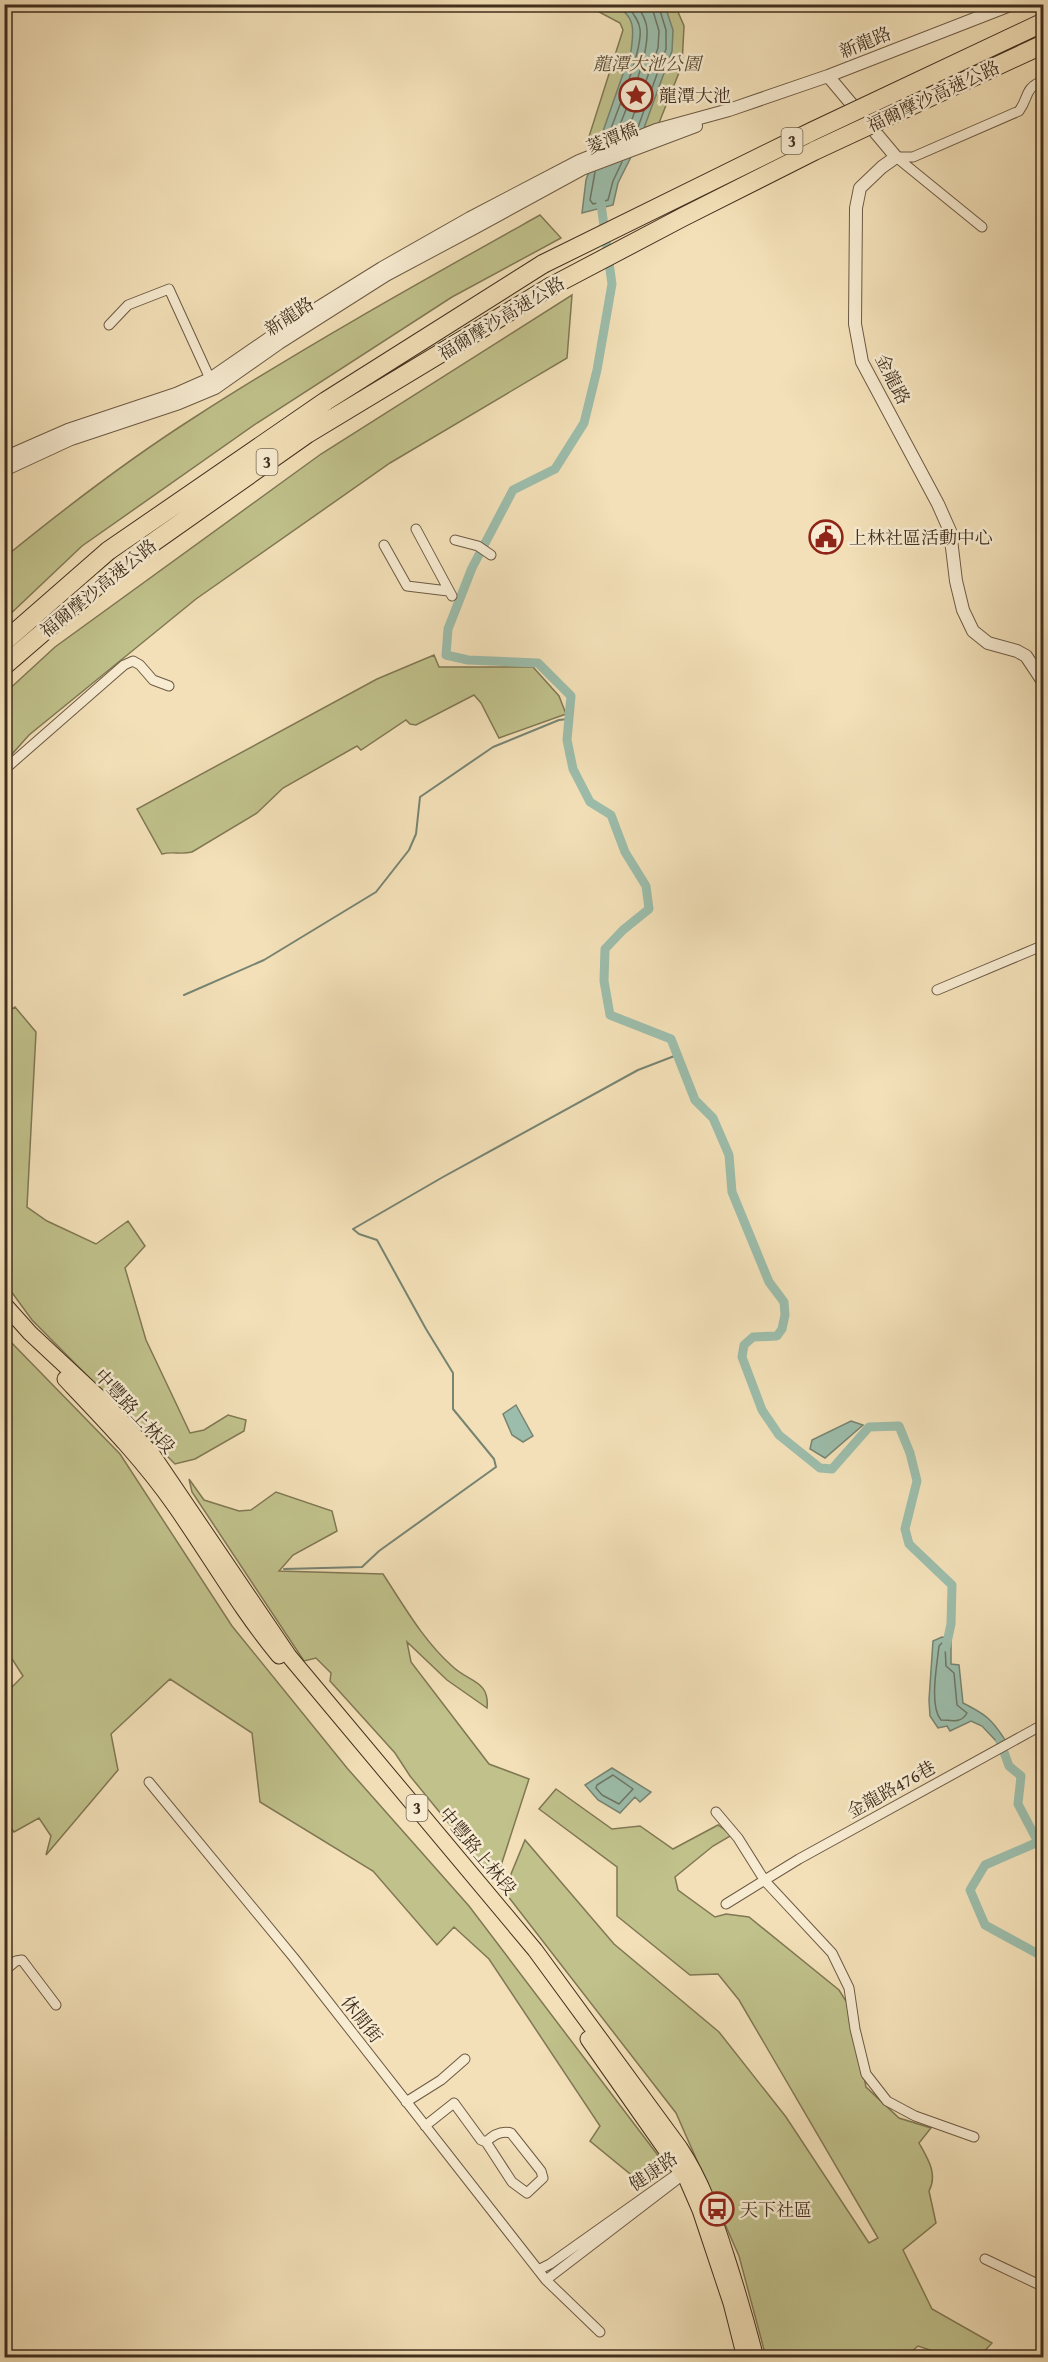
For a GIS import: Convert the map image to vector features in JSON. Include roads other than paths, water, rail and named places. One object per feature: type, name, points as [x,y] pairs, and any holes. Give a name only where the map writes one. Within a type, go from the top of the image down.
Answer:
[{"type":"highway","name":"福爾摩沙高速公路","points":[[4,642],[108,551],[326,401],[543,264],[813,131],[1044,22]]},
{"type":"highway","name":"福爾摩沙高速公路","points":[[4,666],[121,565],[297,441],[550,287],[804,156],[1044,44]]},
{"type":"main road","name":"中豐路上林段","points":[[4,1304],[30,1333],[105,1403],[152,1454],[289,1656],[535,1950],[710,2207],[742,2324],[756,2358]]},
{"type":"main road","name":"中豐路上林段","points":[[4,1317],[144,1464],[175,1506],[257,1630],[531,1960],[686,2170]]},
{"type":"main road","name":"中豐路上林段","points":[[742,2324],[745,2358]]},
{"type":"street","name":"新龍路","points":[[655,135],[828,76],[1014,4]]},
{"type":"street","points":[[828,76],[896,157],[982,227]]},
{"type":"street","points":[[896,157],[913,158],[1019,111],[1025,103],[1026,94],[1031,86],[1044,80]]},
{"type":"street","name":"菱潭橋","points":[[581,165],[655,135]]},
{"type":"street","name":"金龍路","points":[[896,157],[860,188],[856,208],[855,324],[862,362],[938,504],[950,531],[956,581],[963,610],[973,631],[988,643],[1017,651],[1026,656],[1044,683]]},
{"type":"street","name":"新龍路","points":[[4,470],[71,439],[179,404],[386,275],[581,165]]},
{"type":"street","points":[[109,325],[128,305],[169,289],[212,384]]},
{"type":"street","name":"新龍路","points":[[4,458],[68,430],[212,384]]},
{"type":"street","points":[[384,545],[407,586],[450,594],[416,530]]},
{"type":"street","points":[[455,540],[478,546],[491,555]]},
{"type":"street","points":[[4,770],[124,665],[133,661],[140,665],[153,680],[170,686]]},
{"type":"street","points":[[937,990],[1044,945]]},
{"type":"street","name":"金龍路476巷","points":[[726,1904],[799,1859],[1002,1745],[1044,1724]]},
{"type":"street","name":"休閒街","points":[[149,1782],[294,1958],[546,2280],[600,2332]]},
{"type":"street","points":[[716,1812],[738,1838],[765,1881],[832,1953],[849,1988],[855,2030],[866,2074],[887,2101],[915,2116],[974,2137]]},
{"type":"street","points":[[4,1971],[16,1961],[22,1960],[56,2005]]},
{"type":"street","points":[[406,2102],[441,2080],[465,2059]]},
{"type":"street","points":[[425,2126],[454,2103],[481,2140],[486,2142],[512,2182],[527,2193],[543,2178],[541,2171],[511,2133],[504,2131],[493,2135],[486,2142]]},
{"type":"street","name":"健康路","points":[[538,2270],[686,2170]]},
{"type":"street","name":"健康路","points":[[546,2280],[686,2170]]},
{"type":"street","points":[[986,2259],[1044,2287]]},
{"type":"water","name":"龍潭大池","points":[[613,5],[662,5],[666,9],[673,30],[672,51],[640,139],[618,183],[613,205],[582,213],[586,180],[631,51],[633,30],[630,18]]},
{"type":"water","points":[[516,1405],[533,1436],[523,1442],[512,1435],[503,1414]]},
{"type":"water","points":[[851,1421],[863,1425],[825,1458],[810,1449],[812,1440]]},
{"type":"water","points":[[942,1637],[951,1639],[951,1664],[959,1665],[963,1703],[987,1718],[1005,1740],[997,1742],[982,1726],[971,1721],[950,1731],[947,1726],[938,1728],[930,1716],[933,1641]]},
{"type":"water","points":[[612,1768],[651,1792],[640,1802],[635,1797],[620,1813],[598,1800],[585,1785]]},
{"type":"waterway","points":[[600,197],[612,284],[597,370],[584,423],[555,469],[513,490],[472,568],[448,629],[446,655],[468,660],[538,663],[571,696],[567,740],[573,769],[590,802],[611,815],[625,852],[646,886],[649,909],[623,930],[605,949],[604,981],[610,1015],[671,1039],[695,1100],[713,1118],[729,1155],[732,1192],[769,1282],[784,1302],[785,1315],[782,1329],[777,1336],[753,1337],[744,1345],[742,1357],[762,1410],[779,1435],[820,1468],[832,1469],[869,1427],[899,1426],[910,1453],[917,1481],[905,1529],[909,1544],[952,1585],[951,1624],[946,1647]]},
{"type":"waterway","points":[[184,995],[264,960],[376,892],[409,850],[416,834],[420,797],[493,747],[559,720],[568,719]]},
{"type":"waterway","points":[[284,1569],[362,1567],[379,1551],[496,1467],[494,1459],[453,1409],[453,1373],[377,1240],[359,1234],[353,1229],[638,1070],[677,1055]]},
{"type":"waterway","points":[[1000,1741],[1009,1766],[1021,1776],[1018,1804],[1038,1842],[985,1865],[970,1890],[985,1925],[1040,1955],[1044,1961]]},
{"type":"place","name":"龍潭大池","points":[[636,95]]},
{"type":"place","name":"上林社區活動中心","points":[[826,537]]},
{"type":"place","name":"天下社區","points":[[717,2209]]},
{"type":"park label","name":"龍潭大池公園","points":[[647,63]]}]
